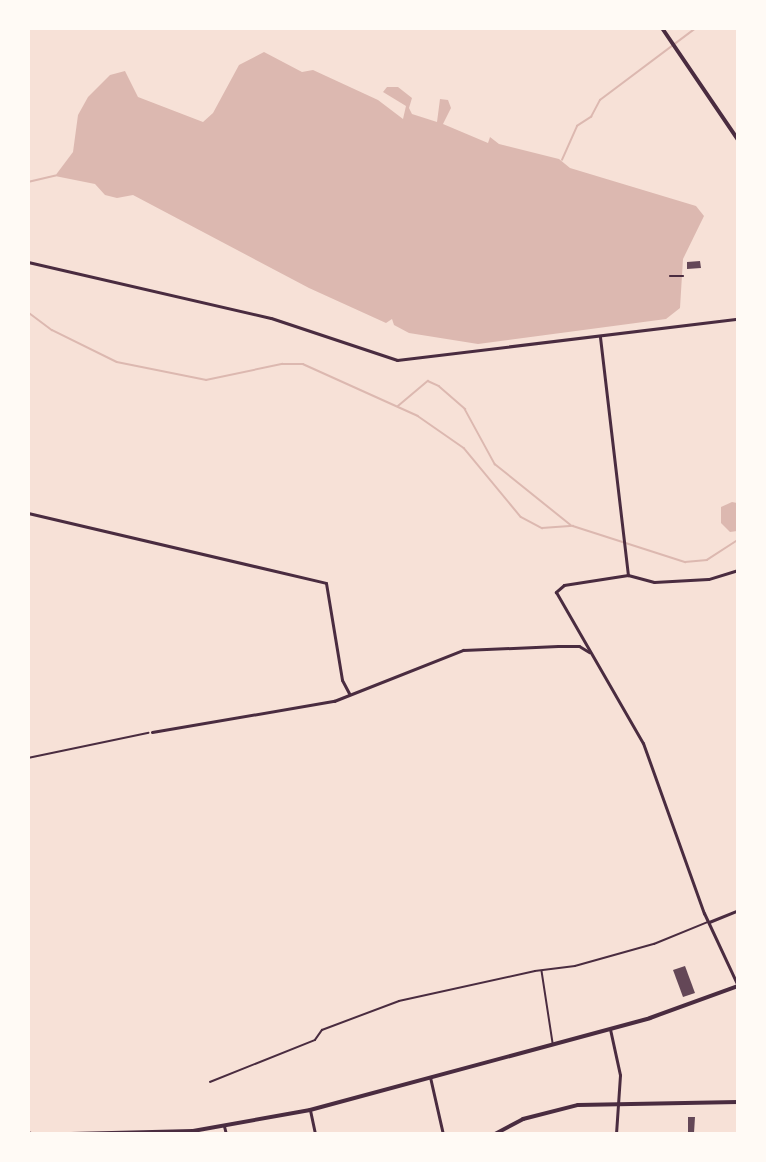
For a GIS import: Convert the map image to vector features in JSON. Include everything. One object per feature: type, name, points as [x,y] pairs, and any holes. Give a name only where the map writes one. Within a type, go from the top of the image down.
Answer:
[{"type":"main road","points":[[662,28],[738,140]]},
{"type":"main road","points":[[71,1134],[174,1132],[224,1126],[310,1110],[610,1029],[738,986]]},
{"type":"main road","points":[[495,1134],[523,1119],[557,1109],[618,1104],[709,1106],[738,1102]]},
{"type":"street","points":[[28,262],[271,318],[397,360],[738,319]]},
{"type":"street","points":[[600,337],[628,575]]},
{"type":"street","points":[[28,513],[326,583],[342,680],[350,693]]},
{"type":"street","points":[[738,570],[708,579],[654,582],[628,575],[564,585],[556,589],[556,596],[643,743],[709,921],[738,986]]},
{"type":"street","points":[[152,732],[334,701],[463,651],[579,646],[590,653]]},
{"type":"street","points":[[709,921],[738,910]]},
{"type":"street","points":[[610,1029],[620,1075],[616,1134]]},
{"type":"street","points":[[430,1077],[443,1134]]},
{"type":"street","points":[[310,1110],[315,1134]]},
{"type":"street","points":[[224,1126],[226,1134]]},
{"type":"lane","points":[[210,1082],[315,1040],[322,1030],[405,999],[542,970],[575,966],[644,947],[709,921]]},
{"type":"lane","points":[[542,970],[553,1043]]},
{"type":"path","points":[[670,276],[683,276]]},
{"type":"path","points":[[28,758],[152,732]]},
{"type":"shaded area","points":[[264,52],[302,72],[313,70],[378,100],[403,119],[406,106],[383,92],[387,87],[398,87],[412,98],[409,108],[412,114],[437,122],[440,99],[448,100],[451,108],[443,124],[488,143],[490,137],[499,144],[559,159],[570,168],[696,206],[704,216],[683,259],[680,308],[666,319],[478,344],[409,333],[394,325],[392,319],[386,323],[309,288],[133,195],[117,198],[105,195],[95,184],[55,176],[73,152],[78,115],[88,97],[110,75],[125,71],[138,97],[203,122],[213,113],[239,65]]},
{"type":"shaded area","points":[[732,502],[737,503],[737,531],[730,532],[721,523],[721,507]]},
{"type":"building","points":[[700,261],[701,268],[687,269],[687,262]]},
{"type":"building","points":[[685,966],[695,993],[683,997],[673,970]]},
{"type":"building","points":[[688,1117],[695,1117],[694,1133],[688,1133]]},
{"type":"waterway","points":[[562,160],[577,126],[591,117],[600,100],[696,28]]},
{"type":"waterway","points":[[28,182],[55,176]]},
{"type":"waterway","points":[[28,312],[52,330],[117,362],[206,380],[282,364],[303,364],[418,416],[464,448],[521,517],[542,528],[573,526],[685,562],[707,560],[738,540]]},
{"type":"waterway","points":[[398,406],[428,381],[439,386],[465,409],[495,464],[571,525]]}]
